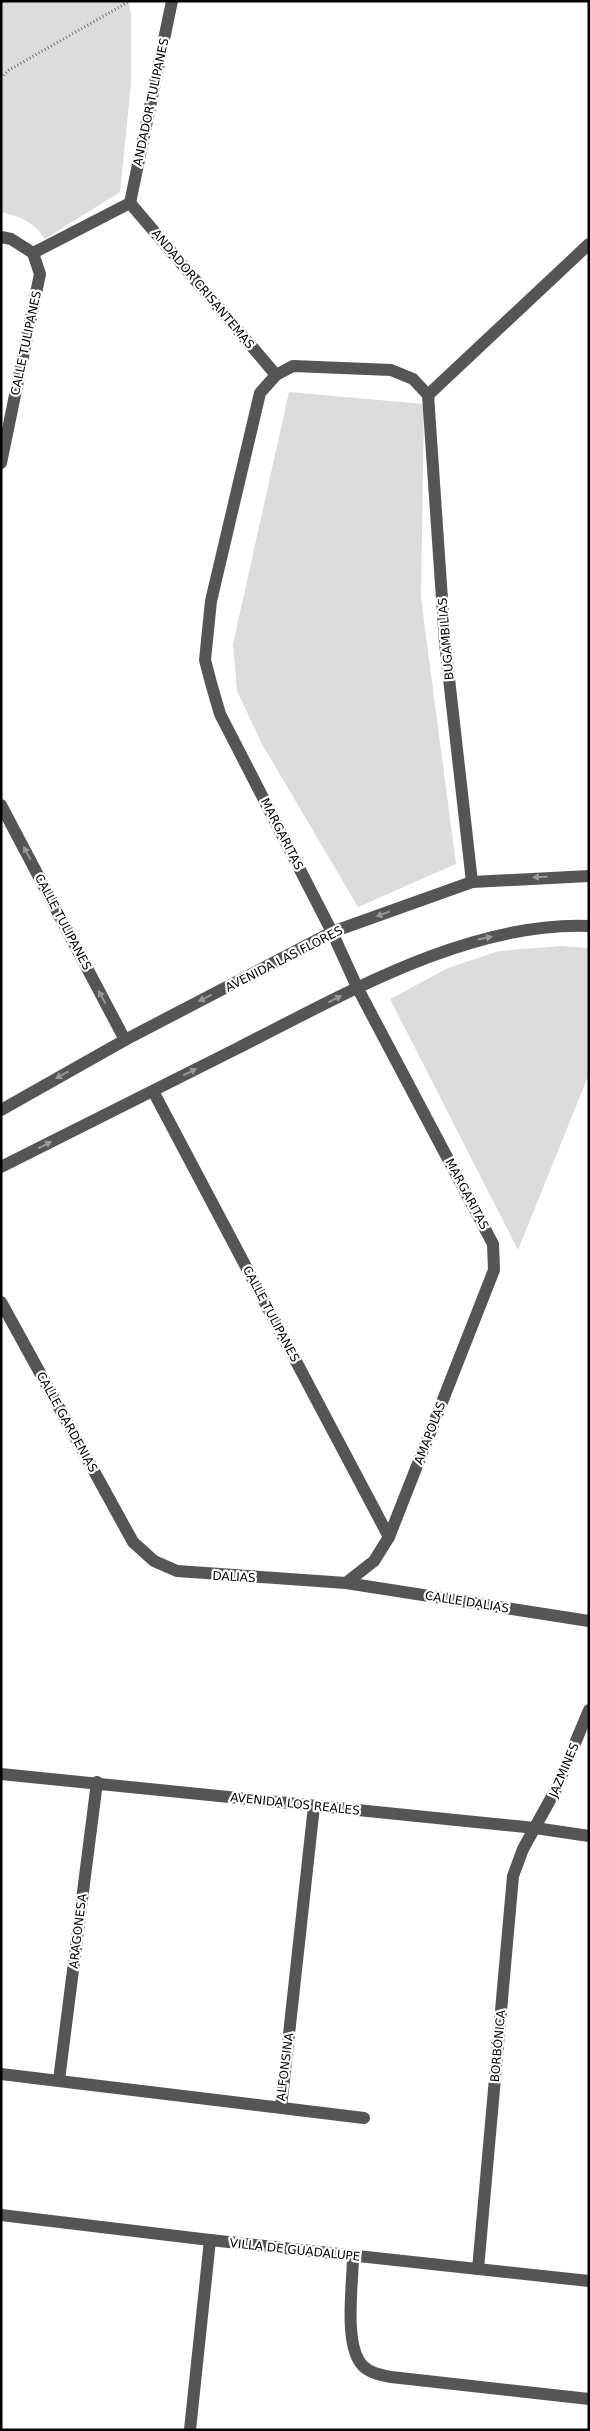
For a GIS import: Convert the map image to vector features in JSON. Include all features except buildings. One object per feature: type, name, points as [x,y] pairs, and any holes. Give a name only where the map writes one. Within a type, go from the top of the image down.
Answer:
[{"type":"street","name":"ANDADOR TULIPANES","points":[[130,203],[172,1]]},
{"type":"street","points":[[1,238],[10,239],[33,253],[130,203]]},
{"type":"street","name":"ANDADOR CRISANTEMAS","points":[[130,203],[276,375]]},
{"type":"street","points":[[276,375],[293,366],[391,370],[413,379],[428,395],[589,244]]},
{"type":"street","name":"CALLE TULIPANES","points":[[1,463],[40,274],[33,253]]},
{"type":"street","name":"MARGARITAS","points":[[276,375],[260,393],[211,601],[205,660],[220,714],[332,932],[357,987],[493,1244],[494,1270]]},
{"type":"street","name":"BUGAMBILIAS","points":[[428,395],[445,643],[472,882]]},
{"type":"street","name":"CALLE TULIPANES","points":[[1,805],[125,1040]]},
{"type":"street","name":"AVENIDA LAS FLORES","points":[[1,1110],[125,1040],[332,932],[472,882],[589,876]]},
{"type":"street","points":[[1,1167],[357,987],[471,941],[516,931],[563,925],[589,926]]},
{"type":"street","name":"CALLE TULIPANES","points":[[153,1091],[389,1537]]},
{"type":"street","name":"AMAPOLAS","points":[[346,1583],[374,1561],[389,1537],[494,1270]]},
{"type":"street","name":"CALLE GARDENIAS","points":[[1,1302],[133,1542]]},
{"type":"street","name":"DALIAS","points":[[133,1542],[154,1561],[177,1571],[346,1583]]},
{"type":"street","name":"CALLE DALIAS","points":[[346,1583],[589,1621]]},
{"type":"street","name":"JAZMINES","points":[[536,1828],[556,1791],[589,1710]]},
{"type":"street","name":"AVENIDA LOS REALES","points":[[1,1774],[96,1782],[536,1828],[589,1836]]},
{"type":"street","name":"ARAGONESA","points":[[59,2080],[96,1782]]},
{"type":"street","name":"ALFONSINA","points":[[1,2074],[281,2107],[314,1806]]},
{"type":"street","name":"BORBÓNICA","points":[[478,2269],[513,1876],[536,1828]]},
{"type":"street","points":[[281,2107],[364,2118]]},
{"type":"street","name":"VILLA DE GUADALUPE","points":[[1,2215],[210,2240],[589,2281]]},
{"type":"street","points":[[190,2430],[210,2240]]},
{"type":"street","points":[[353,2256],[351,2339],[358,2360],[370,2372],[391,2378],[589,2399]]},
{"type":"path","points":[[1,78],[9,70],[130,1]]},
{"type":"shaded area","points":[[1,1],[128,1],[131,13],[131,84],[120,192],[45,239],[32,224],[1,212]]},
{"type":"shaded area","points":[[289,392],[424,404],[421,598],[456,864],[358,907],[262,744],[237,691],[233,644]]},
{"type":"shaded area","points":[[561,946],[589,948],[589,1074],[518,1250],[390,999],[448,968],[499,951]]}]
